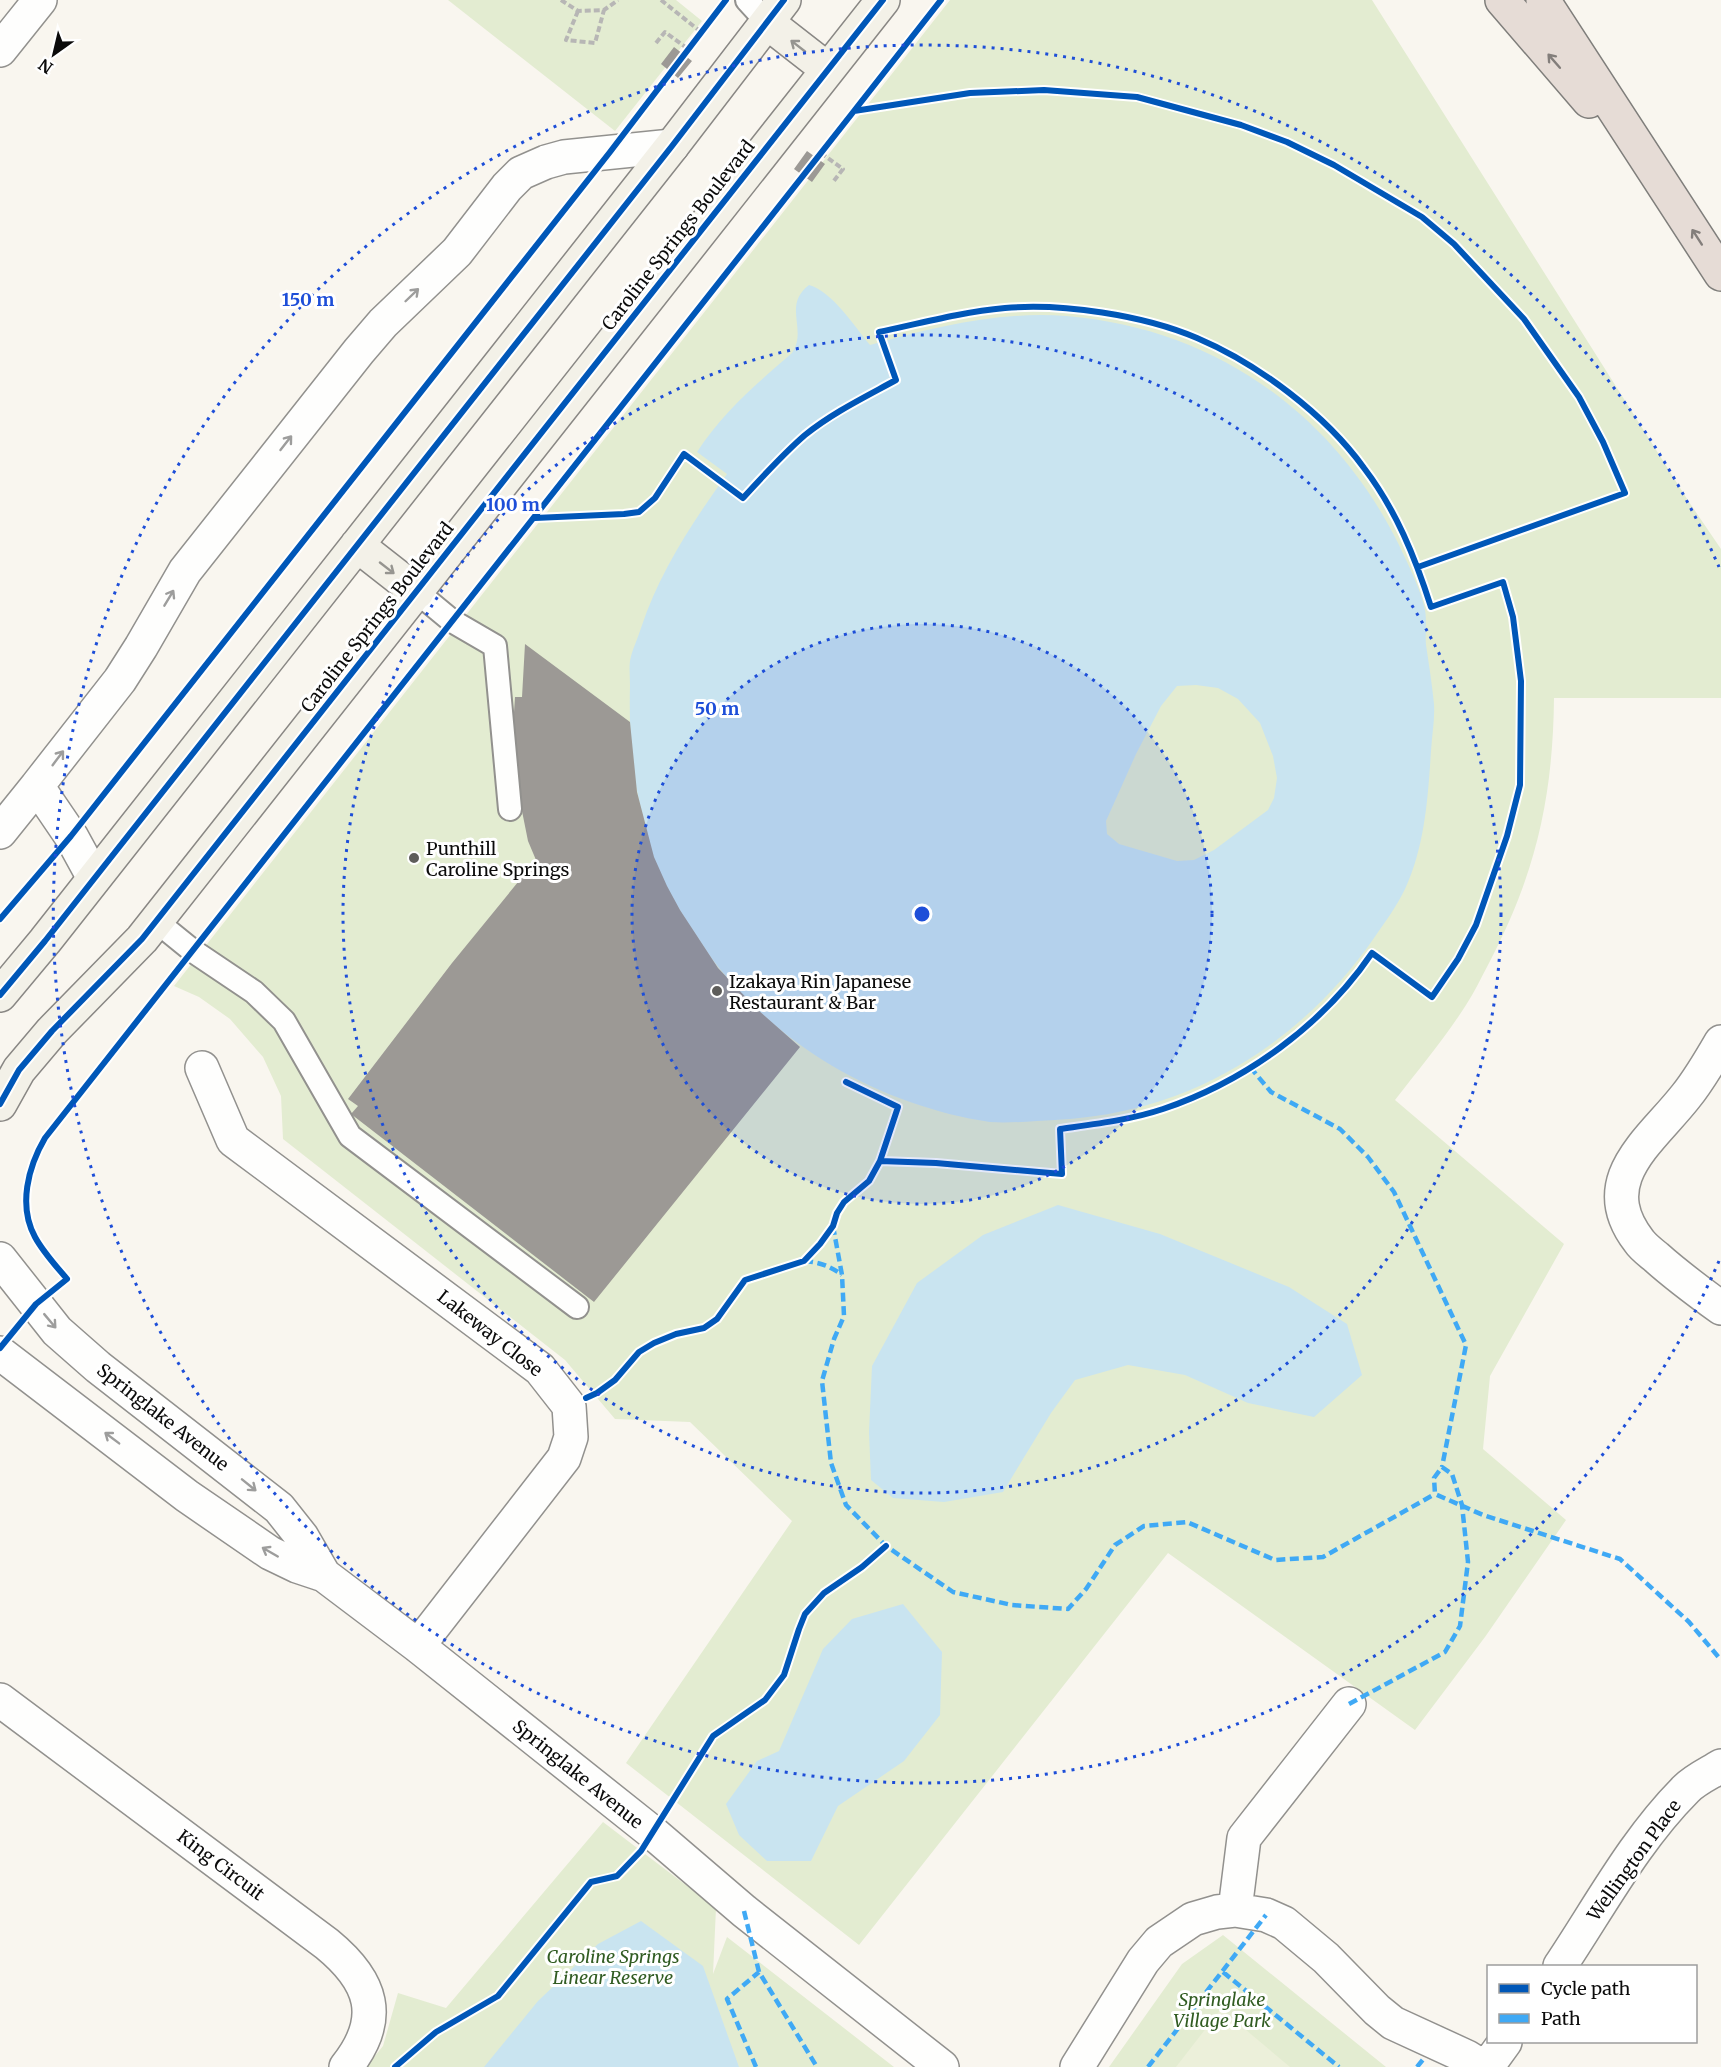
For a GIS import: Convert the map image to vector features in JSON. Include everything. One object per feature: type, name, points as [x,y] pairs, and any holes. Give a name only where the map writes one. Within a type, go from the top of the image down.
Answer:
[{"type":"highway","points":[[1502,0],[1674,201]]},
{"type":"highway","points":[[1543,0],[1721,274]]},
{"type":"main road","name":"Caroline Springs Boulevard","points":[[0,1104],[19,1070],[52,1031],[120,962],[156,921],[883,0]]},
{"type":"main road","points":[[0,995],[672,146],[766,8],[827,69]]},
{"type":"main road","points":[[357,545],[417,591]]},
{"type":"street","points":[[0,50],[40,0]]},
{"type":"street","points":[[0,832],[120,680],[185,571],[213,535],[383,323],[457,252],[507,187],[521,173],[564,157],[672,146]]},
{"type":"street","points":[[37,786],[71,836],[94,878]]},
{"type":"street","points":[[1721,1042],[1686,1097],[1640,1149],[1626,1171],[1620,1193],[1627,1220],[1639,1242],[1721,1308]]},
{"type":"street","name":"Lakeway Close","points":[[202,1068],[233,1140],[540,1369],[569,1406],[571,1437],[564,1458],[418,1646]]},
{"type":"street","name":"Springlake Avenue","points":[[0,1259],[70,1343],[279,1508],[302,1537],[324,1575]]},
{"type":"street","name":"Springlake Avenue","points":[[0,1353],[213,1514],[270,1552],[297,1566],[324,1575],[418,1646],[653,1833],[744,1911],[942,2067]]},
{"type":"street","name":"King Circuit","points":[[0,1700],[318,1937],[354,1969],[368,1997],[368,2019],[365,2035],[357,2052],[346,2067]]},
{"type":"street","points":[[1235,1910],[1244,1839],[1350,1704]]},
{"type":"street","name":"Wellington Place","points":[[1561,1965],[1612,1883],[1654,1825],[1688,1787],[1721,1766]]},
{"type":"street","points":[[1077,2067],[1143,1960],[1159,1942],[1192,1918],[1235,1910],[1266,1915],[1284,1923],[1326,1958],[1377,2010],[1393,2023],[1412,2033],[1485,2067],[1504,2043]]},
{"type":"lane","points":[[417,591],[452,621],[495,646],[510,809]]},
{"type":"lane","points":[[156,921],[194,951],[254,992],[284,1021],[350,1136],[577,1307]]},
{"type":"path","points":[[561,0],[578,11],[604,10],[618,0]]},
{"type":"path","points":[[661,0],[701,32]]},
{"type":"path","points":[[578,11],[566,40],[595,43],[604,10]]},
{"type":"path","points":[[656,44],[665,32],[686,51],[707,24]]},
{"type":"path","points":[[828,145],[819,156],[843,169],[833,182]]},
{"type":"green space","points":[[448,0],[676,0],[702,21],[615,131]]},
{"type":"green space","points":[[950,0],[1372,0],[1721,549],[1721,698],[1554,698],[1550,770],[1545,803],[1538,836],[1518,900],[1469,1000],[1441,1041],[1395,1100],[1564,1244],[1490,1376],[1483,1449],[1566,1520],[1485,1637],[1415,1730],[1168,1553],[859,1945],[626,1763],[792,1521],[690,1422],[615,1419],[565,1360],[283,1139],[281,1096],[263,1057],[230,1019],[199,997],[174,986]]},
{"type":"green space","name":"Caroline Springs Linear Reserve","points":[[603,1822],[716,1908],[713,1974],[727,1937],[894,2067],[366,2067],[383,2046],[398,1993],[446,2008]]},
{"type":"green space","name":"Springlake Village Park","points":[[1223,1935],[1386,2067],[1109,2067],[1182,1964]]},
{"type":"green space","points":[[1221,2009],[1290,2067],[1176,2067]]},
{"type":"water","points":[[809,285],[826,295],[843,310],[870,345],[967,322],[1041,315],[1066,316],[1120,324],[1171,338],[1219,359],[1264,386],[1304,418],[1340,455],[1372,498],[1399,545],[1425,610],[1426,645],[1434,704],[1427,804],[1412,873],[1395,908],[1355,964],[1334,988],[1311,1011],[1261,1052],[1205,1084],[1158,1102],[1124,1111],[1090,1117],[1025,1122],[990,1122],[910,1102],[830,1065],[782,1031],[760,1012],[709,955],[687,922],[662,877],[652,853],[635,781],[630,733],[630,661],[649,607],[667,567],[689,529],[727,474],[697,452],[729,412],[792,353],[798,335],[796,309],[801,293]],"holes":[[[1196,685],[1218,688],[1238,699],[1260,723],[1273,756],[1277,778],[1274,798],[1268,810],[1214,850],[1194,860],[1177,861],[1119,844],[1107,834],[1106,821],[1136,754],[1161,706],[1177,686]]]},
{"type":"water","points":[[1058,1205],[1160,1234],[1289,1287],[1347,1324],[1362,1375],[1314,1417],[1248,1403],[1185,1375],[1128,1365],[1075,1380],[1051,1413],[1003,1492],[944,1502],[893,1498],[871,1480],[869,1432],[872,1366],[917,1283],[983,1235]]},
{"type":"water","points":[[903,1604],[942,1652],[940,1715],[904,1761],[838,1806],[811,1861],[767,1861],[739,1835],[726,1804],[757,1761],[779,1751],[823,1649],[852,1619]]},
{"type":"water","points":[[641,1921],[703,1966],[739,2067],[484,2067],[538,2001],[598,1944]]},
{"type":"building","points":[[674,47],[692,61],[678,78],[661,64]]},
{"type":"building","points":[[807,151],[825,164],[812,182],[794,169]]},
{"type":"building","points":[[525,644],[630,722],[637,792],[654,857],[667,886],[718,968],[758,1010],[800,1047],[594,1302],[351,1114],[358,1106],[348,1099],[452,963],[536,860],[528,841],[518,791],[512,743],[515,697],[522,697]]},
{"type":"marked path","points":[[1250,1067],[1271,1092],[1340,1129],[1368,1157],[1394,1192],[1466,1345],[1442,1467]]},
{"type":"marked path","points":[[833,1226],[842,1275],[844,1316],[834,1339],[822,1381],[831,1463],[846,1505],[886,1546],[953,1592],[1012,1605],[1068,1609],[1086,1589],[1115,1545],[1144,1526],[1187,1522],[1275,1560],[1323,1557],[1435,1494]]},
{"type":"marked path","points":[[804,1261],[824,1265],[842,1275]]},
{"type":"marked path","points":[[1349,1704],[1445,1652],[1460,1626],[1468,1562],[1462,1505],[1452,1474],[1442,1467],[1434,1478],[1435,1494],[1483,1515],[1620,1559],[1689,1622],[1721,1660]]},
{"type":"marked path","points":[[744,1911],[759,1972],[817,2067]]},
{"type":"marked path","points":[[1148,2067],[1266,1915]]},
{"type":"marked path","points":[[756,2067],[727,1999],[759,1972]]},
{"type":"marked path","points":[[1223,1972],[1339,2067]]},
{"type":"marked path","points":[[1417,2067],[1425,2057]]},
{"type":"cycle path","points":[[0,919],[71,836],[610,152],[726,0]]},
{"type":"cycle path","points":[[0,995],[672,146],[784,0]]},
{"type":"cycle path","points":[[0,1104],[19,1070],[52,1031],[142,939],[883,0]]},
{"type":"cycle path","points":[[941,0],[854,111],[970,93],[1044,90],[1137,97],[1241,125],[1287,142],[1334,165],[1422,217],[1454,244],[1524,319],[1579,397],[1603,442],[1625,493],[1418,567]]},
{"type":"cycle path","points":[[0,1348],[36,1304],[67,1279],[38,1243],[27,1213],[26,1200],[30,1174],[45,1138],[854,111]]},
{"type":"cycle path","points":[[535,518],[639,512],[655,498],[684,454],[743,498],[781,457],[815,427],[837,412],[896,380],[879,332],[957,315],[1005,308],[1051,307],[1102,312],[1152,323],[1197,338],[1266,376],[1310,410],[1348,448],[1386,500],[1411,552],[1431,607],[1503,582],[1513,617],[1521,681],[1520,785],[1507,836],[1476,925],[1458,959],[1432,997],[1372,953],[1330,1004],[1306,1027],[1280,1048],[1224,1083],[1151,1113],[1060,1129],[1062,1174],[936,1163],[880,1161],[869,1181],[844,1202],[833,1226],[804,1261],[745,1280],[717,1319],[704,1328],[676,1334],[639,1352],[615,1380],[586,1398]]},
{"type":"cycle path","points":[[846,1082],[898,1107],[880,1161]]},
{"type":"cycle path","points":[[395,2067],[436,2032],[498,1996],[591,1882],[617,1876],[641,1851],[713,1736],[765,1700],[784,1675],[805,1614],[824,1593],[862,1567],[886,1546]]},
{"type":"place","name":"Punthill Caroline Springs","points":[[414,858]]},
{"type":"place","name":"Izakaya Rin Japanese Restaurant & Bar","points":[[717,991]]}]
